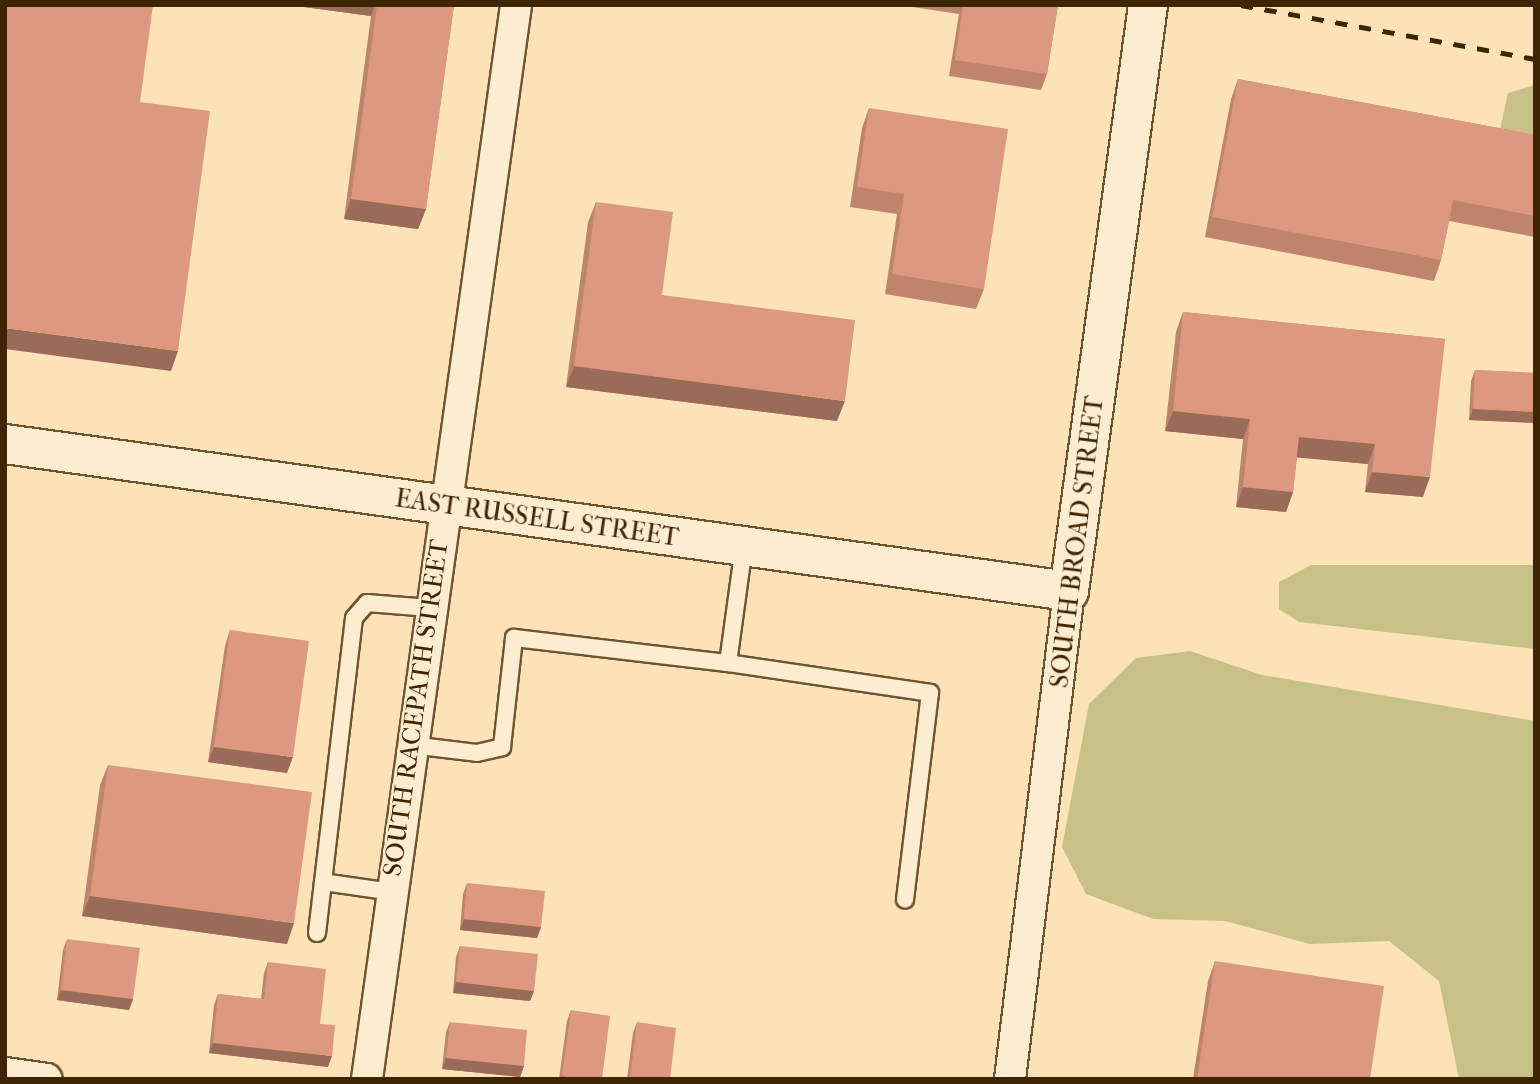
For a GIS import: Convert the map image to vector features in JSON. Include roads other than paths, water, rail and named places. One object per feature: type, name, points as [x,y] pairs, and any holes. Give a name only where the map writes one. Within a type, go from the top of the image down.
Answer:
[{"type":"street","name":"SOUTH RACEPATH STREET","points":[[367,1079],[443,505],[516,5]]},
{"type":"street","name":"SOUTH BROAD STREET","points":[[1010,1079],[1069,591],[1148,5]]},
{"type":"street","name":"EAST RUSSELL STREET","points":[[5,444],[1069,591]]},
{"type":"street","points":[[5,1073],[47,1079]]},
{"type":"lane","points":[[728,663],[744,546]]},
{"type":"lane","points":[[317,933],[354,618],[367,603],[430,608]]},
{"type":"lane","points":[[411,745],[477,752],[502,747],[514,638],[728,663],[930,693],[905,899]]},
{"type":"lane","points":[[323,882],[392,892]]},
{"type":"railway","points":[[1241,5],[1535,59]]}]
